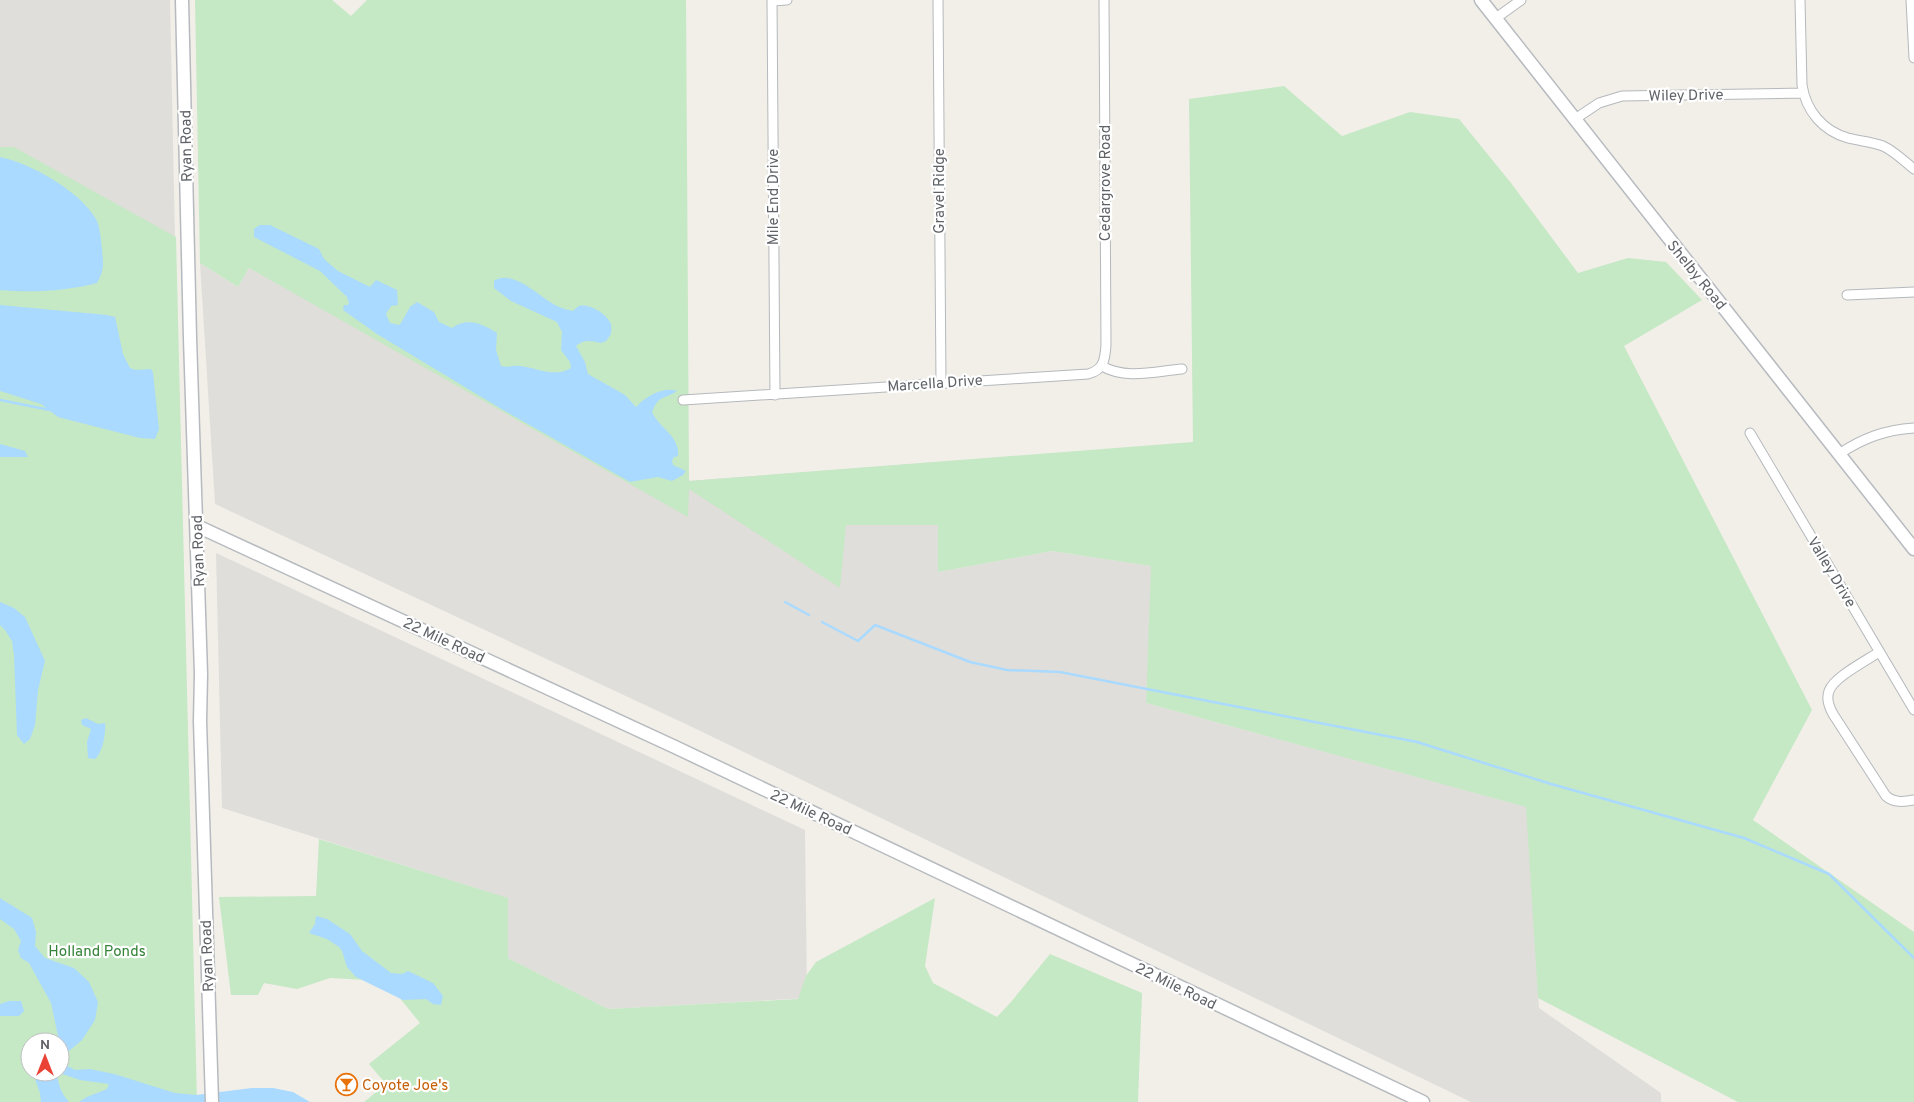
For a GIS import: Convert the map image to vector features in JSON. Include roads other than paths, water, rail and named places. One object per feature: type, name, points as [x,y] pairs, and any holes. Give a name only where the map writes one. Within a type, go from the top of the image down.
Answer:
[{"type":"street","name":"Ryan Road","points":[[182,0],[190,338],[202,674],[200,721],[212,1102]]},
{"type":"street","points":[[772,0],[787,0]]},
{"type":"street","name":"Mile End Drive","points":[[772,0],[775,395]]},
{"type":"street","name":"Gravel Ridge","points":[[938,0],[941,382]]},
{"type":"street","name":"Cedargrove Road","points":[[1102,366],[1106,345],[1104,0]]},
{"type":"street","name":"Shelby Road","points":[[1481,0],[1914,549]]},
{"type":"street","points":[[1496,18],[1522,0]]},
{"type":"street","points":[[1800,0],[1803,93],[1814,115],[1826,128],[1848,138],[1886,147],[1914,169]]},
{"type":"street","points":[[1911,0],[1914,58]]},
{"type":"street","name":"Wiley Drive","points":[[1575,119],[1599,103],[1622,96],[1803,93]]},
{"type":"street","points":[[1847,296],[1914,292]]},
{"type":"street","points":[[1102,366],[1110,371],[1128,374],[1182,368]]},
{"type":"street","name":"Marcella Drive","points":[[684,400],[1088,374],[1097,371],[1102,366]]},
{"type":"street","points":[[1839,454],[1854,444],[1878,433],[1914,428]]},
{"type":"street","name":"Valley Drive","points":[[1750,433],[1914,710]]},
{"type":"street","name":"22 Mile Road","points":[[197,526],[666,743],[1423,1102]]},
{"type":"street","points":[[1879,652],[1838,680],[1828,692],[1828,704],[1886,796],[1898,802],[1914,800]]},
{"type":"water","points":[[0,157],[25,165],[53,180],[67,189],[89,209],[97,222],[103,259],[101,274],[97,283],[49,291],[0,290]]},
{"type":"water","points":[[260,225],[270,225],[319,249],[324,259],[338,271],[370,287],[376,280],[397,290],[398,305],[391,306],[386,314],[390,323],[399,325],[410,307],[417,302],[434,312],[439,322],[452,328],[469,322],[486,327],[497,333],[496,350],[501,366],[520,366],[546,372],[559,372],[571,368],[570,362],[561,350],[562,332],[557,322],[511,301],[494,288],[494,281],[501,278],[509,278],[518,281],[550,302],[567,310],[573,311],[583,305],[597,310],[610,322],[611,334],[606,341],[601,343],[585,341],[576,346],[585,362],[588,374],[625,395],[636,407],[660,391],[677,391],[657,402],[652,412],[676,443],[678,456],[674,457],[673,465],[686,471],[683,475],[672,481],[658,477],[630,482],[503,410],[377,334],[343,310],[344,305],[349,303],[347,297],[320,271],[254,237],[254,229]]},
{"type":"water","points":[[0,305],[115,317],[123,354],[130,368],[136,370],[151,369],[153,373],[159,429],[155,439],[140,438],[58,417],[41,404],[0,391]]},
{"type":"water","points":[[0,444],[25,451],[28,457],[0,457]]},
{"type":"water","points":[[0,602],[14,608],[25,617],[45,661],[38,690],[35,725],[30,739],[24,744],[17,735],[14,655],[12,641],[0,625]]},
{"type":"water","points":[[86,718],[98,724],[105,723],[102,747],[95,759],[88,758],[87,742],[91,729],[82,725],[81,720]]},
{"type":"water","points":[[0,898],[32,918],[36,932],[35,946],[45,958],[74,968],[89,982],[98,1002],[95,1020],[82,1040],[70,1050],[70,1032],[57,1032],[51,1003],[29,963],[21,958],[18,950],[21,941],[14,929],[0,919]]},
{"type":"water","points":[[316,916],[327,919],[350,934],[362,951],[391,973],[402,974],[408,971],[433,983],[443,996],[441,1005],[433,1004],[426,999],[403,1000],[356,977],[347,967],[339,947],[327,939],[309,933],[315,924]]},
{"type":"water","points":[[9,1001],[21,1001],[24,1011],[19,1016],[0,1016],[0,1004]]},
{"type":"water","points":[[70,1067],[75,1070],[90,1069],[114,1074],[175,1093],[196,1095],[252,1088],[273,1088],[293,1092],[310,1102],[79,1102],[107,1089],[109,1084],[80,1080],[70,1076]]},
{"type":"water","points":[[36,1082],[59,1082],[64,1096],[69,1102],[41,1102]]},
{"type":"waterway","points":[[0,400],[50,410]]},
{"type":"waterway","points":[[785,602],[809,615]]},
{"type":"waterway","points":[[822,622],[858,641],[875,625],[970,662],[1007,670],[1060,672],[1417,742],[1551,784],[1744,838],[1829,874],[1914,958]]},
{"type":"place","name":"Coyote Joe's","points":[[346,1085]]},
{"type":"park label","name":"Holland Ponds","points":[[97,951]]}]
